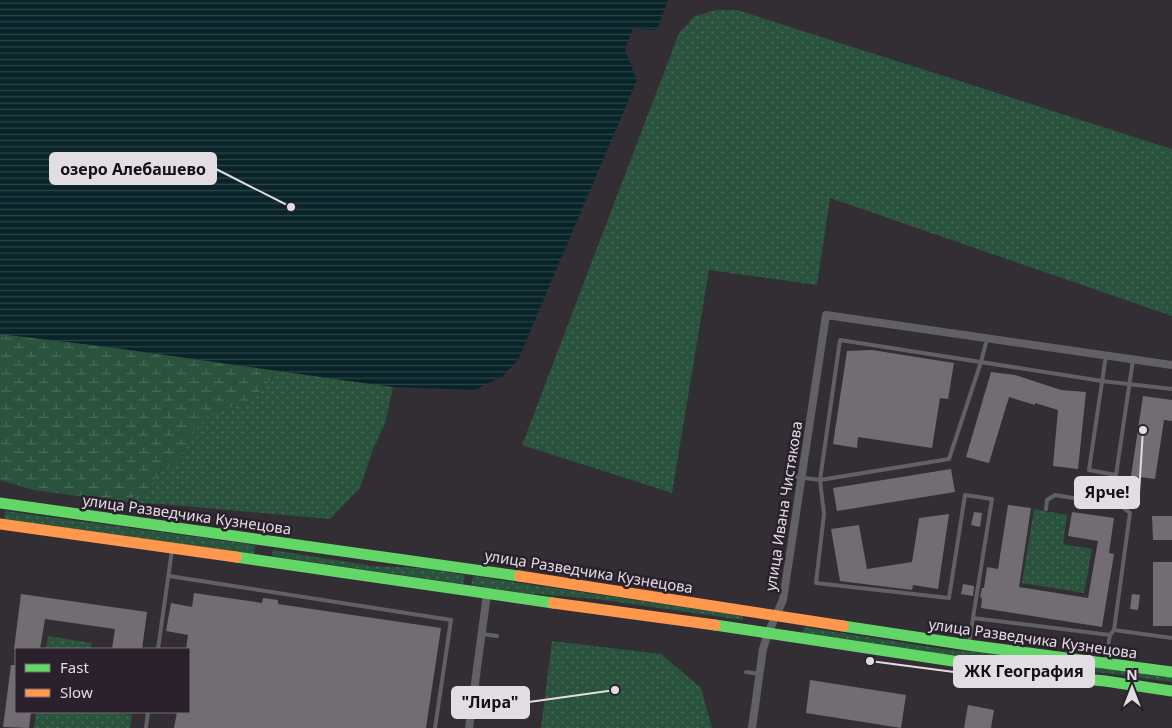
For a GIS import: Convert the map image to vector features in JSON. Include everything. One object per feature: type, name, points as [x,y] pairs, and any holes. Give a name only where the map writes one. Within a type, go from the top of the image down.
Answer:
[{"type":"main road","name":"улица Разведчика Кузнецова","points":[[0,503],[470,568],[968,646],[1172,672]]},
{"type":"main road","points":[[0,524],[1172,691]]},
{"type":"main road","points":[[276,564],[265,556],[264,551],[271,544],[279,542]]},
{"type":"street","name":"улица Ивана Чистякова","points":[[752,728],[763,649],[783,600],[826,315],[986,339]]},
{"type":"street","points":[[986,339],[1172,365]]},
{"type":"street","points":[[469,728],[488,594]]},
{"type":"lane","points":[[790,476],[820,480],[949,458],[981,362],[986,339]]},
{"type":"lane","points":[[968,646],[992,499],[965,494],[949,598],[816,583],[824,514],[820,480],[840,340],[1102,381],[1172,389]]},
{"type":"lane","points":[[1106,355],[1089,470],[1116,475],[1133,360]]},
{"type":"lane","points":[[1046,509],[1047,500],[1054,495],[1121,506],[1130,513],[1114,630],[1110,635],[1105,664]]},
{"type":"lane","points":[[158,648],[173,549]]},
{"type":"lane","points":[[168,576],[451,620],[435,728]]},
{"type":"lane","points":[[973,618],[1110,635]]},
{"type":"lane","points":[[1114,630],[1172,638]]},
{"type":"lane","points":[[482,634],[497,636]]},
{"type":"lane","points":[[746,672],[760,674]]},
{"type":"lane","points":[[146,728],[148,713]]},
{"type":"green space","points":[[716,10],[737,10],[1172,149],[1172,316],[830,198],[817,285],[709,270],[672,493],[522,445],[679,33],[695,16]]},
{"type":"green space","points":[[0,334],[279,371],[248,403],[211,413],[190,435],[180,458],[159,473],[147,491],[121,502],[33,490],[0,480]]},
{"type":"green space","points":[[279,371],[393,387],[385,424],[373,449],[360,488],[330,519],[121,502],[147,491],[159,473],[180,458],[190,435],[211,413],[248,403]]},
{"type":"green space","points":[[1034,509],[1067,515],[1063,544],[1092,549],[1084,593],[1022,583]]},
{"type":"green space","points":[[5,511],[255,545],[254,554],[4,520]]},
{"type":"green space","points":[[273,550],[373,566],[422,568],[465,575],[463,584],[272,556]]},
{"type":"green space","points":[[473,576],[743,616],[743,620],[596,599],[524,593],[471,585]]},
{"type":"green space","points":[[804,627],[950,650],[1012,655],[1172,677],[1172,682],[1106,673],[1040,669],[803,633]]},
{"type":"green space","points":[[48,636],[92,643],[91,648],[46,648]]},
{"type":"green space","points":[[552,641],[661,654],[701,688],[712,728],[541,728]]},
{"type":"green space","points":[[36,713],[115,713],[132,715],[130,728],[34,728]]},
{"type":"water","points":[[0,0],[668,0],[657,30],[633,29],[625,50],[637,80],[518,360],[502,377],[474,390],[393,387],[109,347],[0,334]]},
{"type":"building","points":[[872,350],[954,363],[948,399],[940,398],[932,448],[858,437],[857,448],[833,444],[847,351]]},
{"type":"building","points":[[991,372],[1015,375],[1061,390],[1086,392],[1078,469],[1053,466],[1058,410],[1009,397],[989,463],[966,457]]},
{"type":"building","points":[[1143,396],[1172,400],[1172,421],[1164,420],[1155,479],[1131,476]]},
{"type":"building","points":[[951,469],[955,492],[837,511],[833,488]]},
{"type":"building","points":[[1008,505],[1031,508],[1019,587],[1088,598],[1098,541],[1068,536],[1072,512],[1114,518],[1109,553],[1114,554],[1102,627],[981,608],[982,598],[980,597],[982,588],[984,588],[987,567],[998,569]]},
{"type":"building","points":[[974,512],[982,513],[980,527],[971,525]]},
{"type":"building","points":[[949,514],[938,589],[913,585],[912,590],[840,581],[831,529],[859,525],[867,569],[912,562],[919,518]]},
{"type":"building","points":[[1152,516],[1172,516],[1172,540],[1153,540]]},
{"type":"building","points":[[1153,562],[1172,562],[1172,626],[1153,626]]},
{"type":"building","points":[[963,584],[974,586],[973,596],[961,594]]},
{"type":"building","points":[[194,593],[262,603],[263,598],[278,600],[278,604],[441,628],[426,728],[174,728],[177,713],[190,713],[190,648],[186,648],[188,635],[166,631],[171,603],[192,607]]},
{"type":"building","points":[[21,594],[147,612],[142,648],[112,648],[115,629],[45,619],[40,648],[14,649]]},
{"type":"building","points":[[1132,594],[1140,595],[1138,610],[1130,609]]},
{"type":"building","points":[[11,665],[15,665],[15,713],[31,713],[29,728],[3,727]]},
{"type":"building","points":[[810,680],[906,695],[901,728],[806,713]]},
{"type":"building","points":[[968,705],[994,710],[991,728],[964,728]]},
{"type":"traffic: fast","points":[[0,503],[519,576]]},
{"type":"traffic: fast","points":[[236,557],[553,603]]},
{"type":"traffic: fast","points":[[715,625],[1052,676],[1105,681],[1172,691]]},
{"type":"traffic: fast","points":[[843,626],[968,645],[1172,672]]},
{"type":"traffic: slow","points":[[0,524],[236,557]]},
{"type":"traffic: slow","points":[[519,576],[843,626]]},
{"type":"traffic: slow","points":[[553,603],[715,625]]},
{"type":"place","name":"озеро Алебашево","points":[[291,207]]},
{"type":"place","name":"Ярче!","points":[[1143,430]]},
{"type":"place","name":"ЖК География","points":[[870,661]]},
{"type":"place","name":"\"Лира\"","points":[[615,690]]}]
